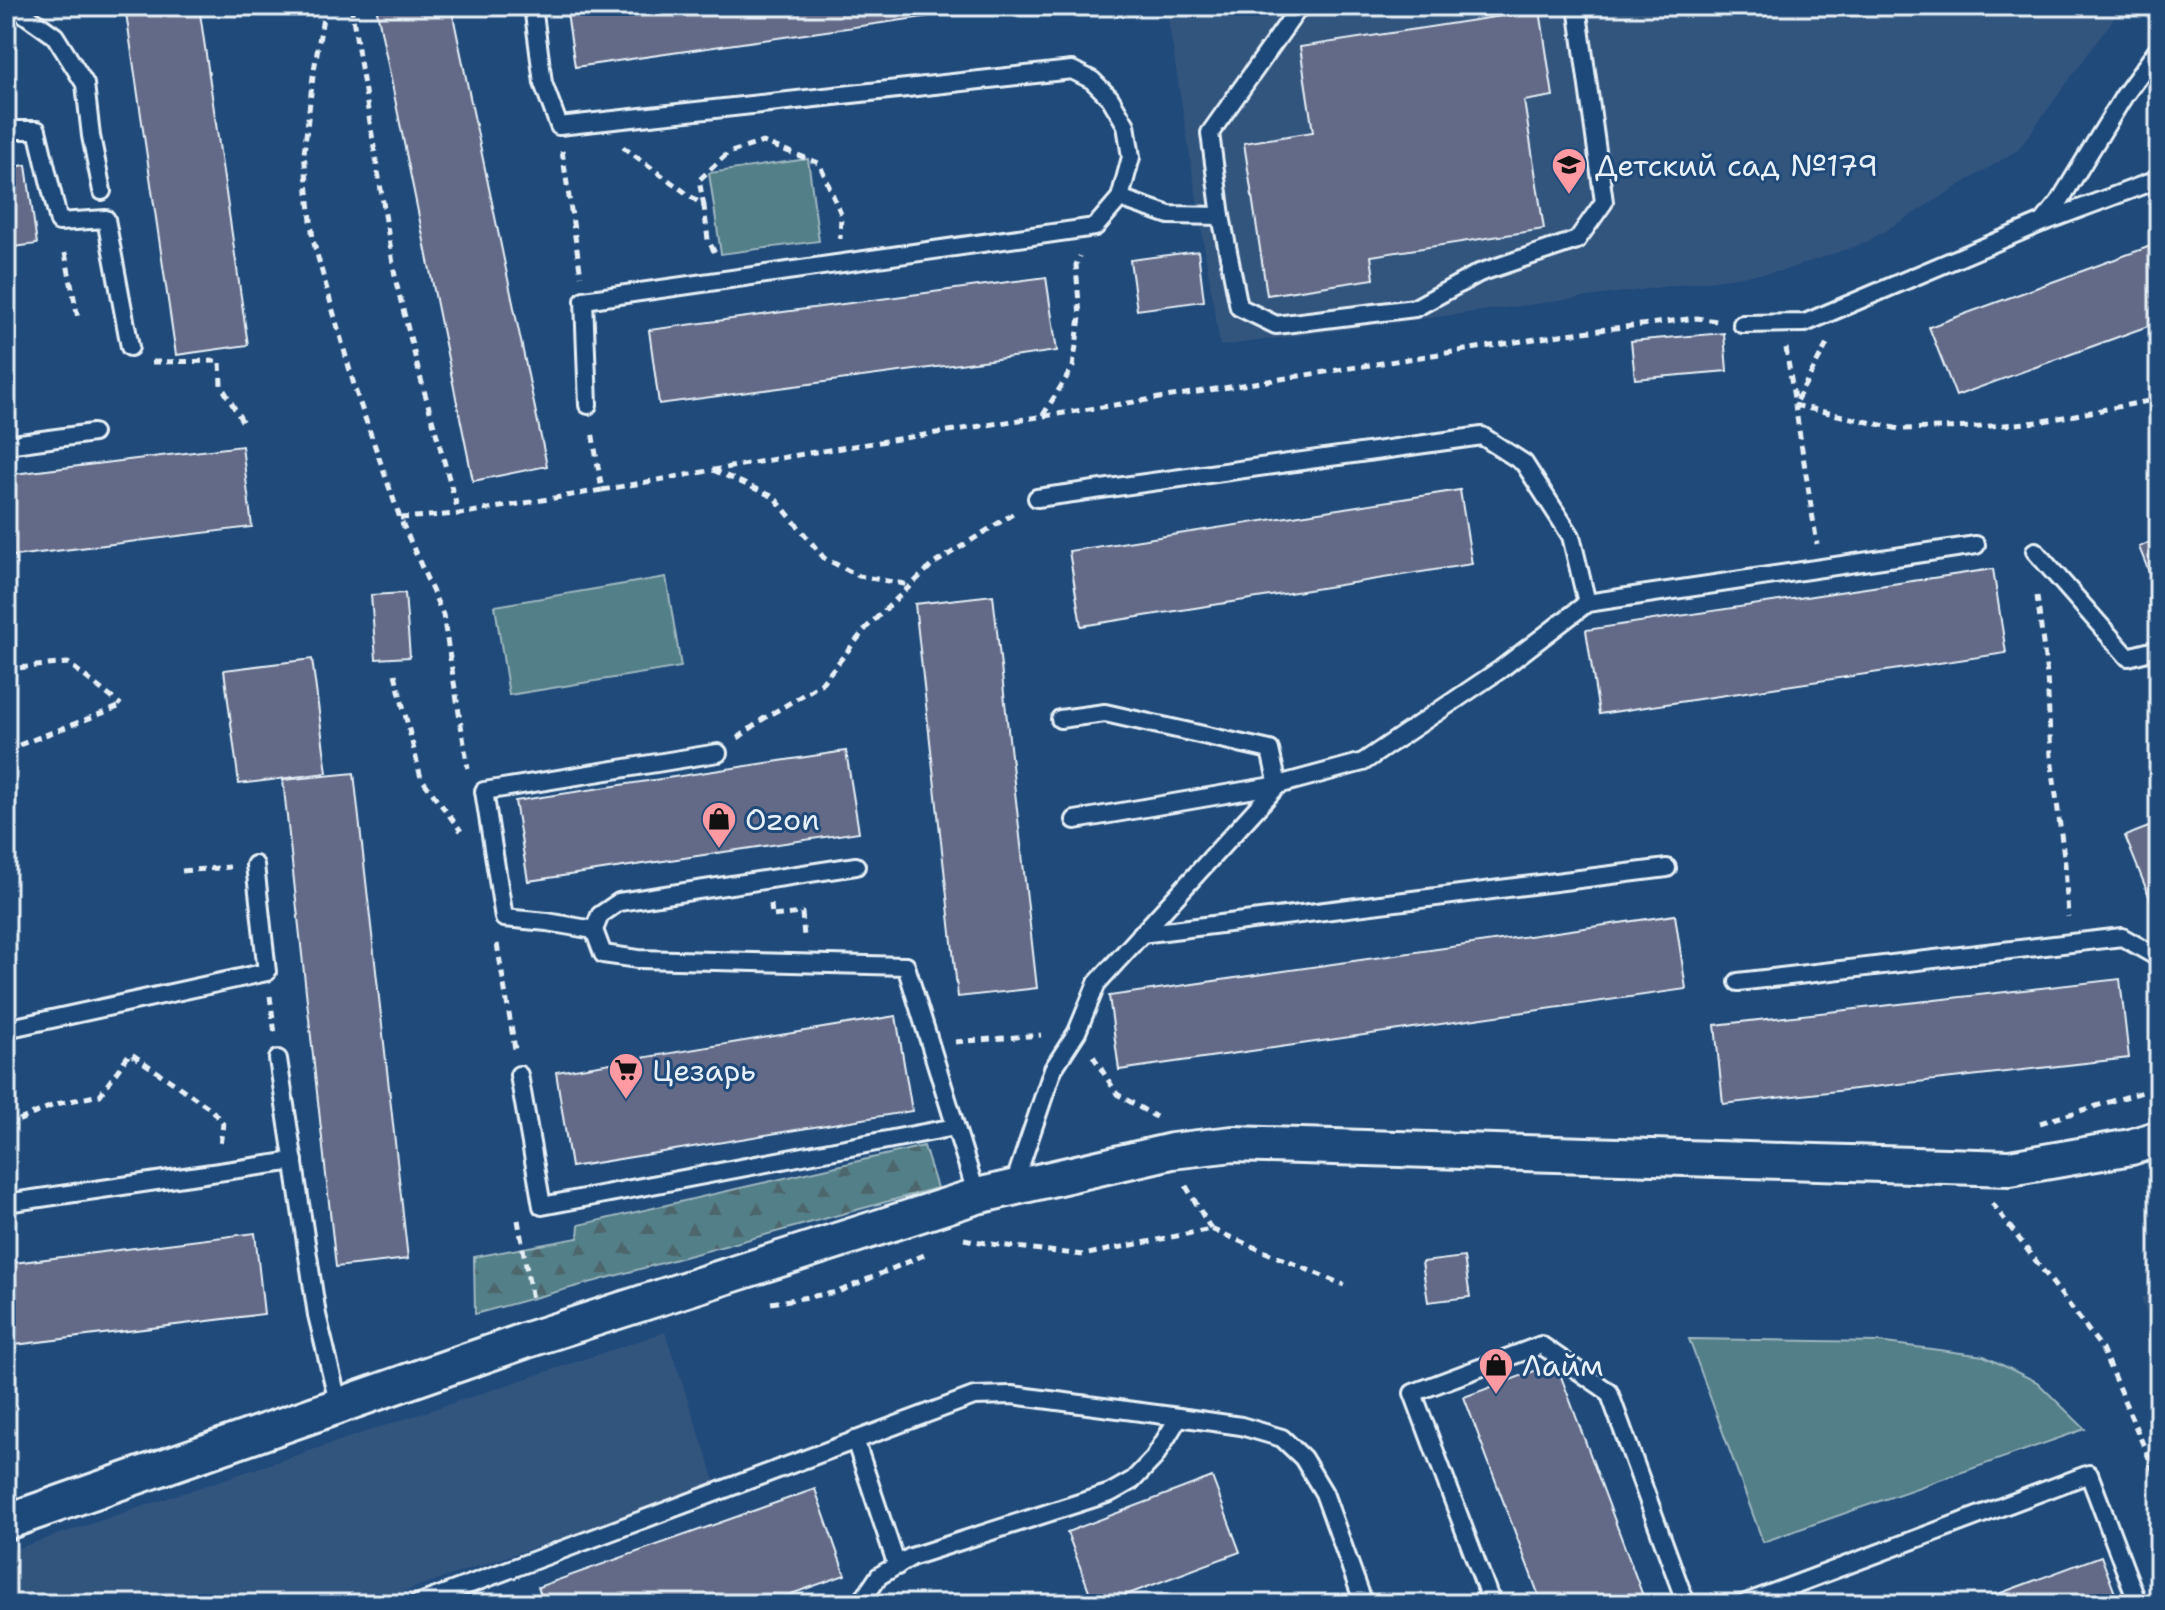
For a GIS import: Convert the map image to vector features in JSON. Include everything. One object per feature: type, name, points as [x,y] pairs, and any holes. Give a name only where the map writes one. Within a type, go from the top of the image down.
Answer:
[{"type":"street","points":[[6,1522],[524,1341],[977,1196],[1172,1151],[1233,1144],[2010,1168],[2131,1147],[2159,1138]]},
{"type":"lane","points":[[13,6],[55,36],[85,84],[102,191]]},
{"type":"lane","points":[[533,6],[543,83],[559,126],[1072,70],[1092,80],[1110,98],[1126,125],[1131,157],[1120,198],[1095,227],[584,300],[588,405]]},
{"type":"lane","points":[[1300,6],[1210,133],[1221,216],[1239,307],[1276,325],[1415,308],[1479,273],[1577,240],[1604,202],[1577,6]]},
{"type":"lane","points":[[2043,222],[2059,202],[2124,96],[2159,48]]},
{"type":"lane","points":[[6,130],[37,130],[59,222],[106,219],[130,347]]},
{"type":"lane","points":[[1742,324],[1805,323],[2043,222],[2159,179]]},
{"type":"lane","points":[[1120,198],[1169,215],[1221,216]]},
{"type":"lane","points":[[6,445],[93,433]]},
{"type":"lane","points":[[1037,498],[1482,436],[1524,463],[1571,536],[1587,603]]},
{"type":"lane","points":[[1075,820],[1278,785],[1363,762],[1501,669],[1587,603],[1976,545]]},
{"type":"lane","points":[[2035,551],[2128,657],[2159,649]]},
{"type":"lane","points":[[1060,719],[1105,713],[1270,750],[1278,785]]},
{"type":"lane","points":[[594,930],[504,918],[484,791],[718,753]]},
{"type":"lane","points":[[1013,1187],[1053,1069],[1077,1032],[1097,983],[1278,785]]},
{"type":"lane","points":[[6,1029],[267,972],[255,865]]},
{"type":"lane","points":[[856,866],[619,902],[600,915],[594,930],[603,954],[638,959],[906,966],[977,1196]]},
{"type":"lane","points":[[1141,934],[1667,868]]},
{"type":"lane","points":[[1738,982],[2122,937],[2159,958]]},
{"type":"lane","points":[[278,1059],[317,1315],[339,1406]]},
{"type":"lane","points":[[519,1075],[542,1206],[955,1127]]},
{"type":"lane","points":[[6,1203],[294,1161]]},
{"type":"lane","points":[[1492,1604],[1413,1393],[1541,1345],[1609,1392],[1686,1604]]},
{"type":"lane","points":[[417,1604],[974,1396],[1012,1395],[1241,1426],[1282,1438],[1303,1458],[1324,1493],[1364,1604]]},
{"type":"lane","points":[[860,1604],[879,1576],[911,1557],[1110,1493],[1133,1480],[1154,1458],[1179,1417]]},
{"type":"lane","points":[[855,1440],[897,1566]]},
{"type":"lane","points":[[1743,1604],[2089,1474],[2138,1604]]},
{"type":"path","points":[[325,6],[304,153],[313,240],[356,392],[400,518],[443,615],[466,760]]},
{"type":"path","points":[[351,6],[396,282],[459,514]]},
{"type":"path","points":[[590,123],[704,206]]},
{"type":"path","points":[[559,126],[584,300]]},
{"type":"path","points":[[735,278],[723,270],[708,240],[699,180],[728,153],[763,142],[819,163],[841,214],[839,263]]},
{"type":"path","points":[[1043,416],[1073,367],[1080,317],[1076,265],[1095,227]]},
{"type":"path","points":[[65,253],[78,318]]},
{"type":"path","points":[[1794,405],[1848,305]]},
{"type":"path","points":[[400,518],[459,514],[1043,416],[1567,334],[1697,318],[1742,324]]},
{"type":"path","points":[[130,347],[133,364],[220,361],[221,385],[245,426]]},
{"type":"path","points":[[1790,382],[1816,541]]},
{"type":"path","points":[[1794,405],[1899,429],[2038,422],[2159,399]]},
{"type":"path","points":[[588,405],[602,490]]},
{"type":"path","points":[[712,470],[774,497],[824,558],[859,576],[910,585]]},
{"type":"path","points":[[718,753],[763,719],[821,684],[867,627],[932,565],[1037,498]]},
{"type":"path","points":[[2035,551],[2037,611],[2047,675],[2051,757],[2065,864],[2069,943]]},
{"type":"path","points":[[6,669],[68,663],[121,705],[6,750]]},
{"type":"path","points":[[395,674],[421,778],[466,837]]},
{"type":"path","points":[[182,871],[255,865]]},
{"type":"path","points":[[772,916],[802,913]]},
{"type":"path","points":[[496,935],[515,1049]]},
{"type":"path","points":[[267,972],[278,1059]]},
{"type":"path","points":[[6,1126],[56,1104],[100,1095],[130,1053],[211,1109],[223,1124],[215,1174]]},
{"type":"path","points":[[2038,1123],[2159,1087]]},
{"type":"path","points":[[1172,1151],[1187,1187],[1211,1229]]},
{"type":"path","points":[[1976,1168],[1993,1205],[2101,1347],[2159,1488]]},
{"type":"path","points":[[961,1238],[1083,1255],[1211,1229],[1344,1285]]},
{"type":"shaded area","name":"Детский сад №179","points":[[1166,6],[2123,6],[2018,150],[1865,243],[1782,271],[1220,346]]},
{"type":"shaded area","points":[[2159,1291],[2159,1348],[2141,1298]]},
{"type":"shaded area","points":[[665,1332],[717,1486],[366,1604],[6,1604],[6,1552]]},
{"type":"green space","points":[[808,159],[819,241],[721,254],[709,173]]},
{"type":"green space","points":[[666,577],[681,667],[509,695],[495,606]]},
{"type":"green space","points":[[924,1146],[937,1188],[475,1314],[474,1257],[578,1238],[579,1225]]},
{"type":"green space","points":[[1689,1339],[1878,1342],[1984,1356],[2037,1382],[2085,1429],[1763,1542]]},
{"type":"building","points":[[125,6],[199,6],[248,345],[176,355]]},
{"type":"building","points":[[376,6],[451,6],[547,466],[473,481]]},
{"type":"building","points":[[566,6],[1000,6],[575,67]]},
{"type":"building","points":[[1540,10],[1553,96],[1524,101],[1544,229],[1371,256],[1374,279],[1267,295],[1244,143],[1313,132],[1300,47]]},
{"type":"building","points":[[26,165],[37,244],[6,248],[6,168]]},
{"type":"building","points":[[2159,243],[2159,322],[1956,396],[1929,327]]},
{"type":"building","points":[[1198,251],[1204,301],[1137,310],[1130,260]]},
{"type":"building","points":[[1046,277],[1057,351],[659,404],[649,330]]},
{"type":"building","points":[[1724,333],[1727,371],[1635,379],[1631,341]]},
{"type":"building","points":[[242,446],[252,527],[6,557],[6,475]]},
{"type":"building","points":[[1460,490],[1472,564],[1081,626],[1069,551]]},
{"type":"building","points":[[2159,538],[2159,597],[2139,547]]},
{"type":"building","points":[[1993,569],[2006,653],[1599,714],[1586,630]]},
{"type":"building","points":[[405,593],[410,657],[376,659],[371,595]]},
{"type":"building","points":[[993,595],[1037,988],[958,997],[915,604]]},
{"type":"building","points":[[312,659],[327,773],[239,784],[224,670]]},
{"type":"building","points":[[846,751],[859,832],[528,881],[515,801]]},
{"type":"building","points":[[354,773],[408,1259],[336,1267],[283,780]]},
{"type":"building","points":[[2159,823],[2159,905],[2154,908],[2125,836]]},
{"type":"building","points":[[1675,915],[1686,989],[1119,1070],[1109,996]]},
{"type":"building","points":[[2120,979],[2129,1058],[1723,1104],[1715,1025]]},
{"type":"building","points":[[896,1016],[912,1111],[571,1167],[556,1072]]},
{"type":"building","points":[[255,1233],[264,1314],[6,1346],[6,1264]]},
{"type":"building","points":[[1464,1257],[1470,1297],[1428,1302],[1422,1262]]},
{"type":"building","points":[[1556,1363],[1646,1604],[1542,1604],[1464,1397]]},
{"type":"building","points":[[1212,1477],[1240,1552],[1102,1604],[1094,1604],[1067,1532]]},
{"type":"building","points":[[815,1489],[845,1575],[763,1604],[544,1604],[538,1587]]},
{"type":"building","points":[[2101,1556],[2119,1604],[1971,1604]]},
{"type":"place","name":"Детский сад №179","points":[[1569,196]]},
{"type":"place","name":"Ozon","points":[[719,850]]},
{"type":"place","name":"Цезарь","points":[[626,1101]]},
{"type":"place","name":"Лайм","points":[[1496,1396]]}]
